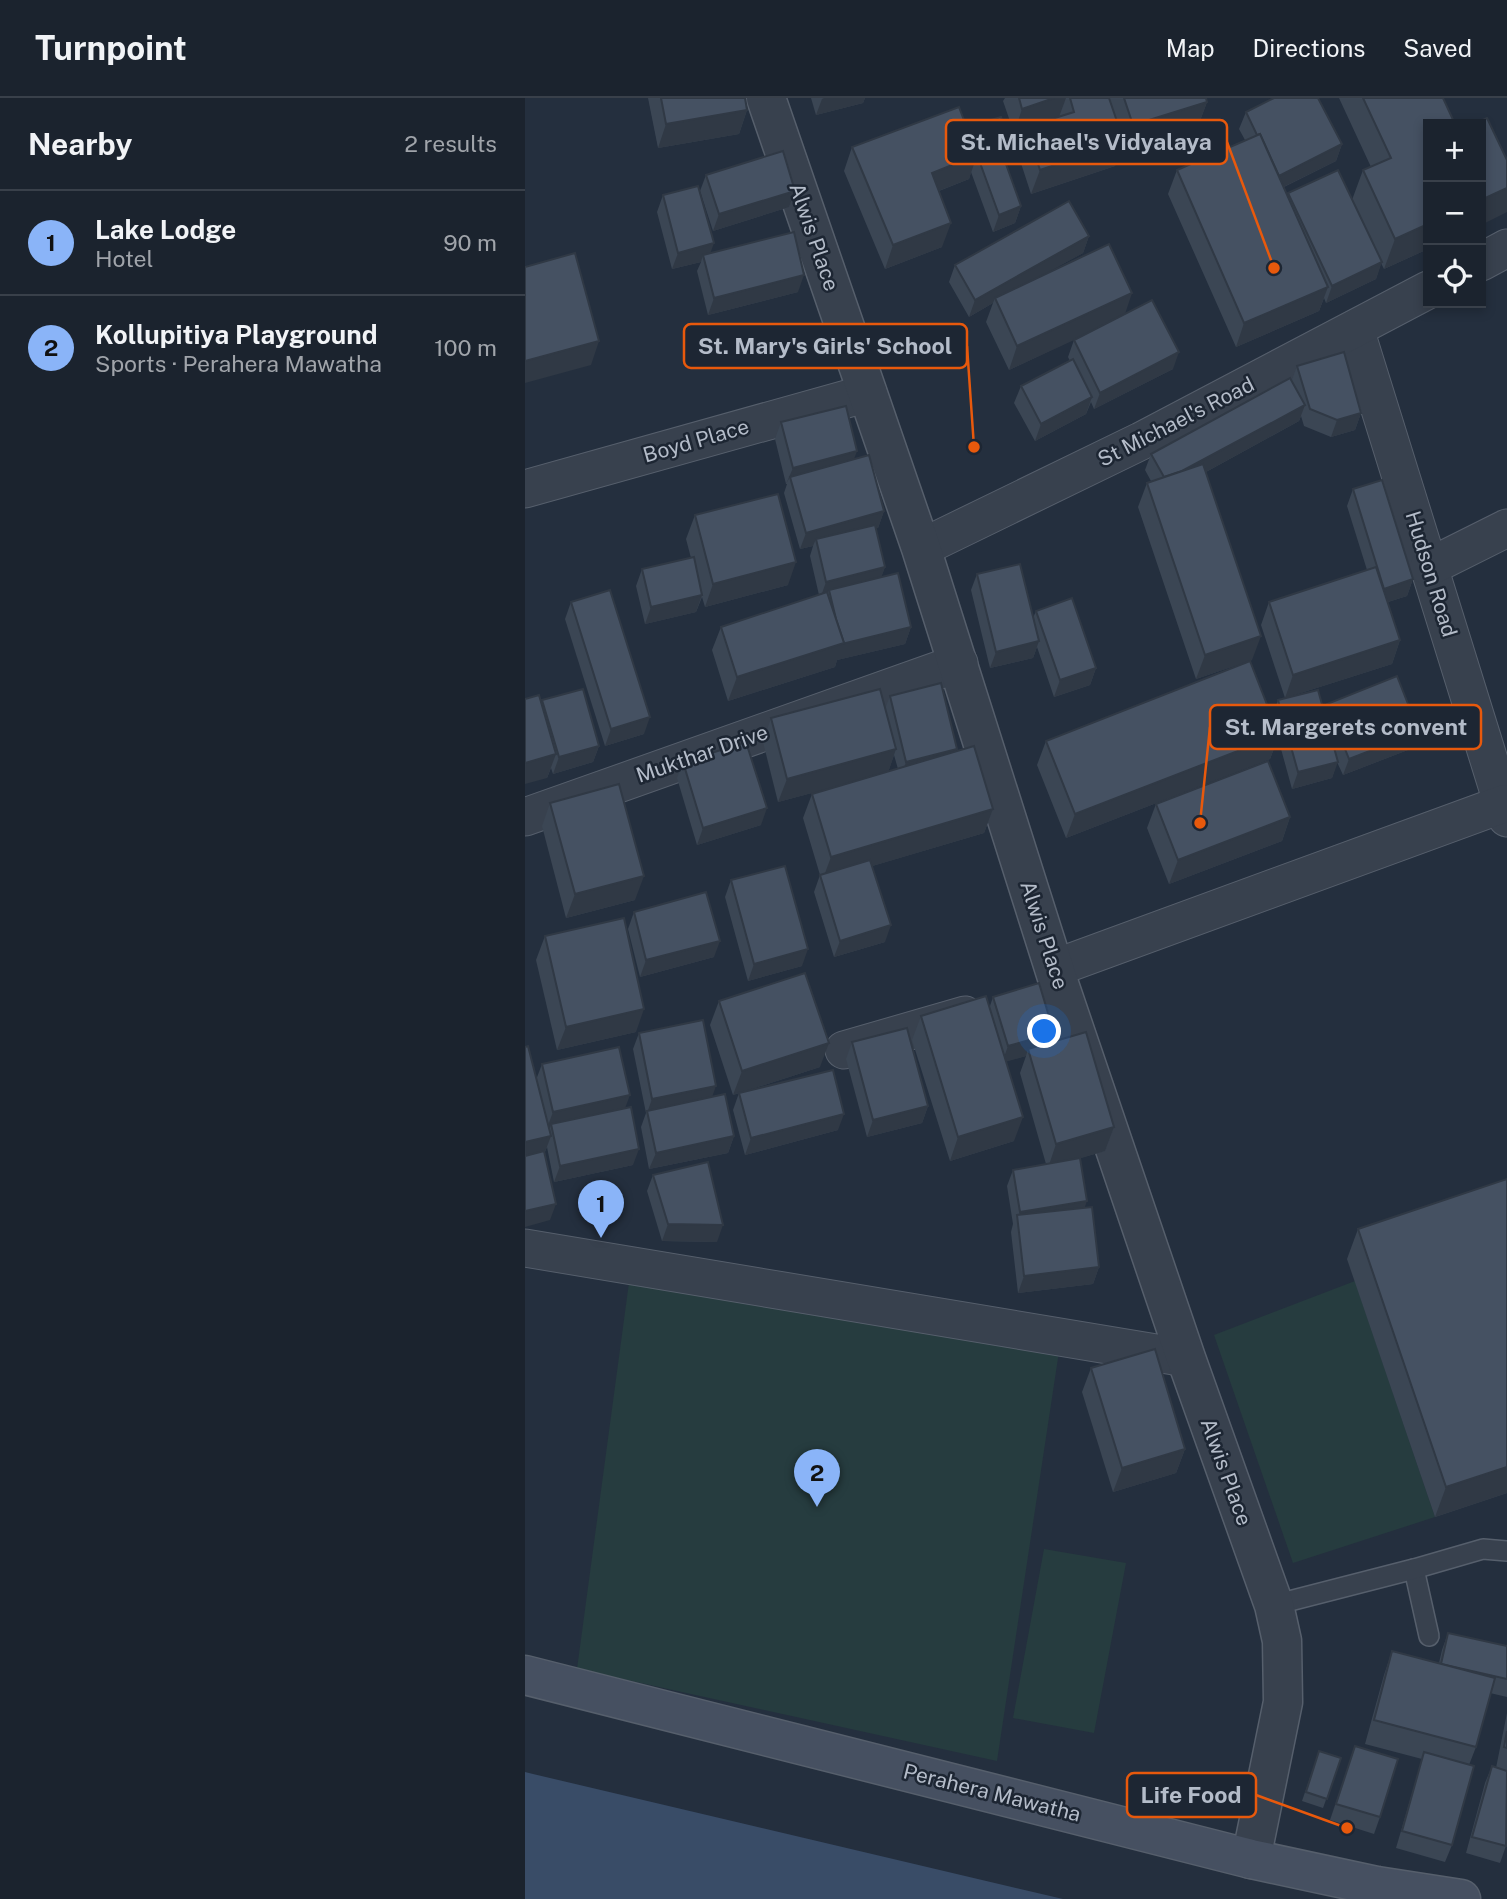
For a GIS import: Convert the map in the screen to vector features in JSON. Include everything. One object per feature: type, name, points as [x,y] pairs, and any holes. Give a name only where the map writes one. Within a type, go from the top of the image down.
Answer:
[{"type":"main road","name":"Perahera Mawatha","points":[[525,1675],[1251,1859],[1377,1886],[1461,1899]]},
{"type":"street","name":"Alwis Place","points":[[766,98],[959,663],[1050,983],[1274,1605],[1282,1641],[1283,1702],[1251,1859]]},
{"type":"street","points":[[1486,259],[1507,248]]},
{"type":"street","name":"St Michael's Road","points":[[921,548],[1141,441],[1423,293]]},
{"type":"street","name":"Hudson Road","points":[[1355,329],[1505,811]]},
{"type":"street","name":"Boyd Place","points":[[525,489],[868,393]]},
{"type":"street","points":[[1429,567],[1507,528]]},
{"type":"street","name":"Mukthar Drive","points":[[525,817],[959,663]]},
{"type":"street","points":[[1050,983],[1505,811]]},
{"type":"street","points":[[844,1051],[997,1006]]},
{"type":"street","points":[[525,1248],[1186,1358]]},
{"type":"lane","points":[[1274,1605],[1483,1549],[1507,1551]]},
{"type":"lane","points":[[1414,1569],[1429,1636]]},
{"type":"green space","points":[[630,1275],[1060,1345],[997,1761],[577,1669]]},
{"type":"green space","points":[[1355,1281],[1435,1517],[1293,1563],[1214,1335]]},
{"type":"green space","points":[[1044,1549],[1126,1563],[1094,1733],[1013,1718]]},
{"type":"water","points":[[525,1772],[533,1774],[1063,1899],[525,1899]]},
{"type":"building","points":[[661,98],[745,98],[747,110],[666,124]]},
{"type":"building","points":[[1019,98],[1054,98],[1022,109]]},
{"type":"building","points":[[1070,98],[1109,98],[1124,142],[1040,170],[1026,127],[1074,112]]},
{"type":"building","points":[[1124,98],[1206,98],[1207,102],[1133,125]]},
{"type":"building","points":[[1274,98],[1318,98],[1342,144],[1279,176],[1260,134],[1257,135],[1246,112]]},
{"type":"building","points":[[1363,98],[1443,98],[1453,119],[1423,119],[1423,226],[1395,239],[1363,170],[1391,158]]},
{"type":"building","points":[[959,107],[977,155],[932,173],[951,223],[893,245],[852,147]]},
{"type":"building","points":[[1001,117],[1011,146],[1001,150],[1021,206],[999,215],[967,127]]},
{"type":"building","points":[[1487,118],[1507,160],[1507,188],[1486,198],[1486,119]]},
{"type":"building","points":[[1260,134],[1328,287],[1244,323],[1177,170]]},
{"type":"building","points":[[783,151],[795,191],[719,214],[706,175]]},
{"type":"building","points":[[1338,170],[1382,262],[1332,286],[1288,193]]},
{"type":"building","points":[[698,186],[714,243],[678,253],[663,195]]},
{"type":"building","points":[[1069,201],[1089,236],[975,300],[955,265]]},
{"type":"building","points":[[794,232],[804,275],[714,298],[703,255]]},
{"type":"building","points":[[1109,244],[1132,293],[1017,346],[995,298]]},
{"type":"building","points":[[575,253],[599,341],[525,361],[525,267]]},
{"type":"building","points":[[1152,300],[1179,352],[1100,393],[1074,340]]},
{"type":"building","points":[[1344,352],[1361,413],[1337,420],[1310,409],[1297,366]]},
{"type":"building","points":[[1073,359],[1092,397],[1041,424],[1021,386]]},
{"type":"building","points":[[1290,378],[1305,405],[1182,471],[1164,477],[1151,454]]},
{"type":"building","points":[[846,406],[857,451],[793,468],[781,422]]},
{"type":"building","points":[[869,455],[884,511],[806,533],[790,477]]},
{"type":"building","points":[[1203,464],[1261,636],[1205,655],[1147,483]]},
{"type":"building","points":[[1382,480],[1413,579],[1384,589],[1353,489]]},
{"type":"building","points":[[778,494],[796,562],[713,584],[695,515]]},
{"type":"building","points":[[875,525],[885,567],[826,582],[816,539]]},
{"type":"building","points":[[694,557],[702,595],[651,607],[642,569]]},
{"type":"building","points":[[1020,564],[1039,641],[996,652],[977,574]]},
{"type":"building","points":[[1376,567],[1400,640],[1293,675],[1269,602]]},
{"type":"building","points":[[898,573],[911,627],[842,644],[844,643],[829,590]]},
{"type":"building","points":[[610,590],[650,717],[611,729],[571,602]]},
{"type":"building","points":[[827,592],[844,643],[737,677],[721,627]]},
{"type":"building","points":[[1072,598],[1096,668],[1060,680],[1036,611]]},
{"type":"building","points":[[1250,661],[1279,735],[1075,814],[1046,741]]},
{"type":"building","points":[[1397,676],[1419,732],[1349,759],[1327,704]]},
{"type":"building","points":[[941,683],[957,749],[906,762],[890,696]]},
{"type":"building","points":[[583,689],[599,746],[559,757],[542,700]]},
{"type":"building","points":[[880,689],[896,749],[787,779],[771,718]]},
{"type":"building","points":[[1318,690],[1338,762],[1298,772],[1278,700]]},
{"type":"building","points":[[539,695],[556,754],[525,763],[525,699]]},
{"type":"building","points":[[746,742],[767,808],[703,828],[683,762]]},
{"type":"building","points":[[974,746],[993,809],[831,857],[812,794]]},
{"type":"building","points":[[1268,761],[1290,817],[1178,860],[1156,804]]},
{"type":"building","points":[[619,784],[644,876],[575,894],[550,803]]},
{"type":"building","points":[[870,860],[891,925],[840,941],[820,875]]},
{"type":"building","points":[[785,866],[808,949],[754,964],[731,880]]},
{"type":"building","points":[[706,892],[720,941],[646,960],[634,912]]},
{"type":"building","points":[[624,918],[644,1009],[566,1027],[545,936]]},
{"type":"building","points":[[805,973],[829,1043],[742,1071],[719,1001]]},
{"type":"building","points":[[1039,983],[1054,1033],[1008,1046],[993,997]]},
{"type":"building","points":[[986,996],[1023,1117],[958,1137],[921,1016]]},
{"type":"building","points":[[703,1020],[716,1086],[652,1099],[639,1033]]},
{"type":"building","points":[[907,1028],[928,1106],[873,1120],[852,1042]]},
{"type":"building","points":[[1086,1032],[1114,1127],[1056,1144],[1028,1049]]},
{"type":"building","points":[[528,1046],[551,1136],[525,1142],[525,1047]]},
{"type":"building","points":[[619,1047],[630,1095],[553,1112],[542,1064]]},
{"type":"building","points":[[833,1070],[844,1114],[751,1138],[739,1093]]},
{"type":"building","points":[[725,1094],[734,1136],[656,1153],[647,1111]]},
{"type":"building","points":[[631,1107],[639,1149],[560,1166],[551,1124]]},
{"type":"building","points":[[544,1151],[556,1204],[525,1211],[525,1156]]},
{"type":"building","points":[[1080,1158],[1087,1201],[1020,1212],[1013,1170]]},
{"type":"building","points":[[708,1162],[723,1225],[668,1224],[653,1175]]},
{"type":"building","points":[[1507,1179],[1507,1467],[1446,1487],[1358,1229]]},
{"type":"building","points":[[1092,1207],[1099,1267],[1024,1276],[1017,1215]]},
{"type":"building","points":[[1155,1349],[1185,1449],[1122,1468],[1091,1368]]},
{"type":"building","points":[[1448,1633],[1507,1646],[1507,1679],[1441,1664]]},
{"type":"building","points":[[1392,1651],[1495,1678],[1476,1747],[1374,1720]]},
{"type":"building","points":[[1355,1746],[1398,1759],[1380,1817],[1336,1804]]},
{"type":"building","points":[[1319,1751],[1341,1758],[1327,1799],[1306,1792]]},
{"type":"building","points":[[1424,1752],[1474,1766],[1452,1845],[1402,1831]]},
{"type":"building","points":[[1492,1766],[1507,1771],[1506,1846],[1472,1837]]},
{"type":"place","name":"St. Michael's Vidyalaya","points":[[1274,268]]},
{"type":"place","name":"St. Mary's Girls' School","points":[[974,447]]},
{"type":"place","name":"St. Margerets convent","points":[[1200,823]]},
{"type":"place","name":"Lake Lodge","points":[[601,1238]]},
{"type":"place","name":"Kollupitiya Playground","points":[[817,1507]]},
{"type":"place","name":"Life Food","points":[[1347,1828]]}]
